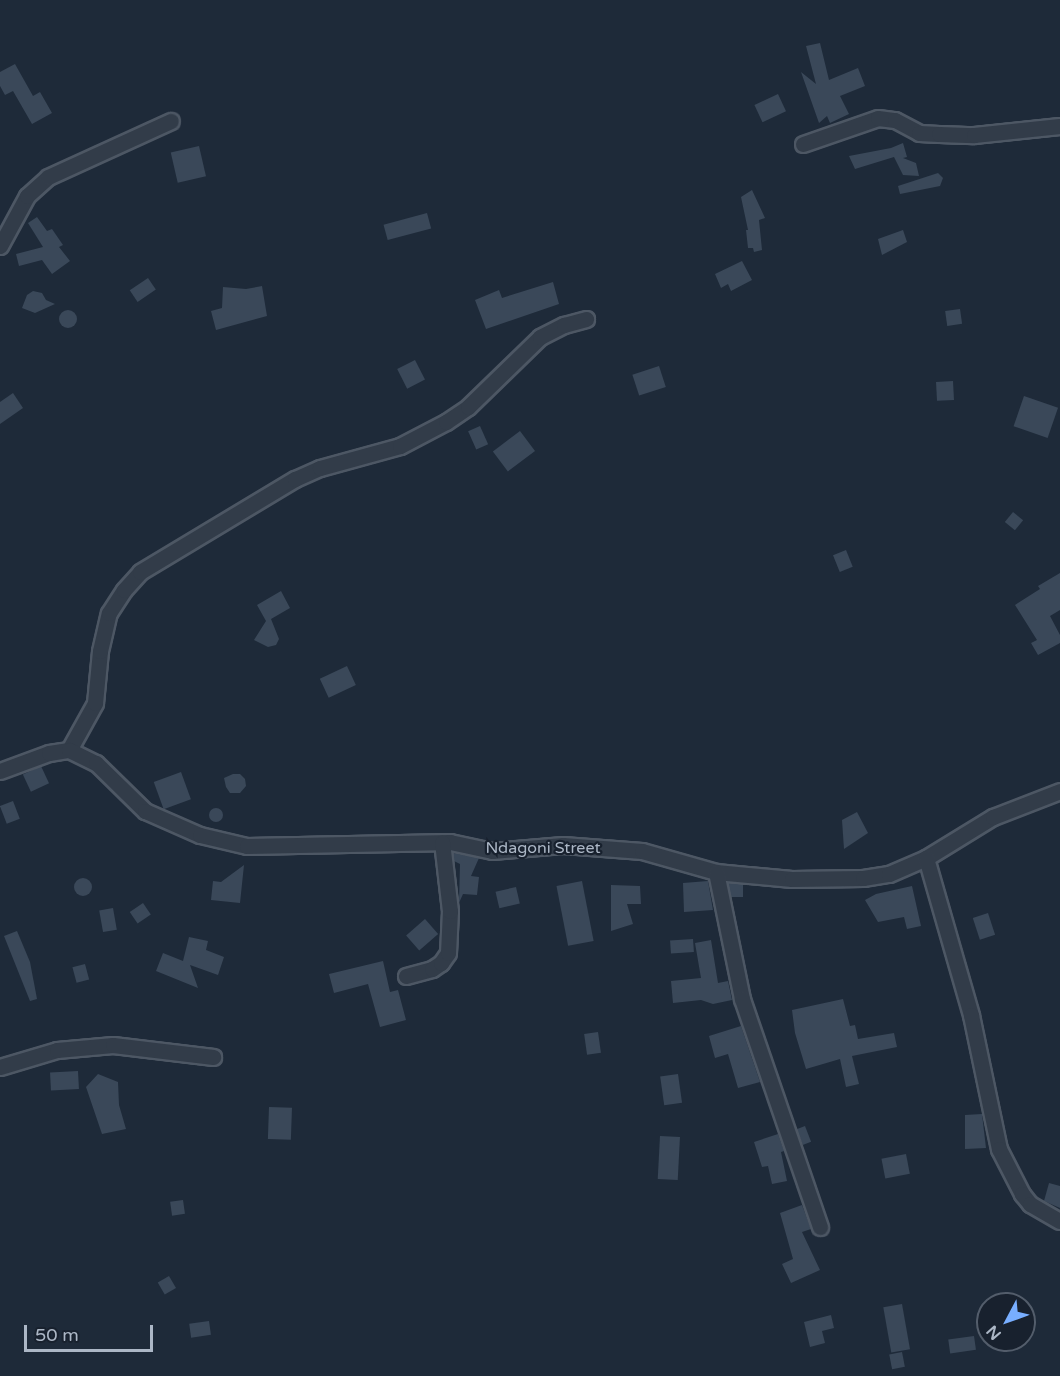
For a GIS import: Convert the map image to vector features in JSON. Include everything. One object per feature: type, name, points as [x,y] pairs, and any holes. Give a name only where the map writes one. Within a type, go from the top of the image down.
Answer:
[{"type":"street","points":[[803,144],[878,118],[896,120],[919,133],[939,134],[974,135],[1060,126]]},
{"type":"street","points":[[0,246],[27,196],[48,177],[171,121]]},
{"type":"street","points":[[0,771],[49,753],[69,750],[95,703],[100,651],[110,613],[124,590],[140,572],[295,479],[320,468],[400,446],[446,422],[468,407],[540,337],[564,325],[586,319]]},
{"type":"street","name":"Ndagoni Street","points":[[69,750],[96,763],[145,810],[200,835],[247,846],[442,842],[492,851],[563,845],[642,850],[716,872],[792,879],[863,878],[889,874],[926,858],[993,817],[1060,791]]},
{"type":"street","points":[[406,976],[432,969],[441,963],[448,953],[450,911],[442,842]]},
{"type":"street","points":[[926,858],[974,1024],[999,1149],[1022,1194],[1030,1204],[1060,1221]]},
{"type":"street","points":[[716,872],[742,999],[820,1227]]},
{"type":"street","points":[[0,1067],[57,1050],[113,1045],[213,1057]]},
{"type":"building","points":[[820,43],[829,80],[858,68],[865,86],[840,96],[849,114],[830,123],[827,116],[819,123],[801,72],[816,84],[806,46]]},
{"type":"building","points":[[15,64],[33,96],[40,92],[52,113],[32,124],[13,91],[5,95],[0,86],[0,72]]},
{"type":"building","points":[[778,94],[786,111],[762,122],[754,105]]},
{"type":"building","points":[[903,143],[907,157],[903,158],[916,163],[919,176],[903,175],[894,157],[855,169],[849,156],[891,148]]},
{"type":"building","points":[[199,146],[206,176],[178,183],[171,153]]},
{"type":"building","points":[[938,173],[943,178],[940,186],[900,194],[898,186]]},
{"type":"building","points":[[752,190],[765,218],[759,220],[762,250],[754,252],[753,248],[748,248],[746,230],[748,230],[741,197]]},
{"type":"building","points":[[427,213],[431,228],[388,240],[384,225]]},
{"type":"building","points":[[37,217],[47,231],[52,229],[63,245],[59,247],[70,261],[52,274],[42,260],[19,266],[16,254],[43,247],[28,223]]},
{"type":"building","points":[[903,230],[907,242],[882,255],[878,239]]},
{"type":"building","points":[[742,261],[752,280],[731,291],[728,284],[721,288],[715,274]]},
{"type":"building","points":[[148,278],[156,290],[138,302],[130,290]]},
{"type":"building","points":[[553,282],[559,304],[486,329],[475,300],[499,290],[502,298]]},
{"type":"building","points":[[262,286],[267,316],[216,330],[211,311],[222,308],[223,287],[246,289]]},
{"type":"building","points":[[33,291],[42,293],[46,300],[55,304],[35,313],[22,308],[27,295]]},
{"type":"building","points":[[960,309],[962,324],[947,326],[945,311]]},
{"type":"building","points":[[68,310],[74,313],[77,319],[74,325],[68,328],[62,325],[59,319],[62,313]]},
{"type":"building","points":[[415,360],[425,380],[407,389],[397,369]]},
{"type":"building","points":[[659,366],[666,387],[639,396],[632,375]]},
{"type":"building","points":[[953,381],[954,400],[937,401],[936,382]]},
{"type":"building","points":[[13,393],[23,408],[0,424],[0,402]]},
{"type":"building","points":[[1024,396],[1058,408],[1048,438],[1014,426]]},
{"type":"building","points":[[480,426],[488,444],[476,450],[468,431]]},
{"type":"building","points":[[520,431],[535,451],[508,471],[493,451]]},
{"type":"building","points":[[1013,512],[1023,520],[1015,530],[1005,522]]},
{"type":"building","points":[[846,550],[853,567],[840,572],[833,555]]},
{"type":"building","points":[[1060,573],[1060,610],[1050,616],[1060,635],[1060,643],[1038,655],[1031,643],[1037,640],[1015,605],[1040,589],[1038,586]]},
{"type":"building","points":[[281,591],[290,608],[271,619],[279,639],[276,645],[268,647],[254,640],[266,621],[257,605]]},
{"type":"building","points":[[347,666],[356,685],[329,698],[320,679]]},
{"type":"building","points":[[41,766],[49,783],[31,792],[23,774]]},
{"type":"building","points":[[181,772],[191,799],[164,809],[154,782]]},
{"type":"building","points":[[240,774],[245,779],[246,786],[240,793],[230,793],[226,787],[224,778]]},
{"type":"building","points":[[13,801],[20,819],[7,824],[0,806]]},
{"type":"building","points":[[216,808],[221,810],[223,815],[221,820],[216,822],[211,820],[209,815],[211,810]]},
{"type":"building","points":[[857,812],[868,833],[844,849],[842,820]]},
{"type":"building","points":[[453,853],[479,858],[471,876],[479,877],[477,895],[463,894],[459,903],[460,864],[454,861]]},
{"type":"building","points":[[244,865],[240,903],[211,900],[213,881],[221,882]]},
{"type":"building","points":[[83,878],[89,881],[92,887],[89,893],[83,896],[77,893],[74,887],[77,881]]},
{"type":"building","points":[[582,881],[594,941],[568,946],[556,886]]},
{"type":"building","points":[[708,881],[713,910],[684,912],[683,883]]},
{"type":"building","points":[[728,883],[743,884],[743,897],[731,897]]},
{"type":"building","points":[[611,885],[640,886],[641,904],[627,904],[633,924],[611,931]]},
{"type":"building","points":[[912,886],[921,926],[907,929],[904,917],[878,922],[865,900],[876,894]]},
{"type":"building","points":[[516,887],[520,904],[499,908],[496,892]]},
{"type":"building","points":[[143,903],[151,915],[138,924],[130,912]]},
{"type":"building","points":[[113,908],[117,930],[103,932],[99,910]]},
{"type":"building","points":[[988,913],[995,935],[980,940],[973,918]]},
{"type":"building","points":[[425,919],[438,934],[419,950],[406,935]]},
{"type":"building","points":[[17,931],[30,962],[37,999],[30,1001],[4,936]]},
{"type":"building","points":[[189,937],[208,941],[206,950],[224,957],[218,975],[190,965],[198,988],[156,971],[163,953],[183,961]]},
{"type":"building","points":[[693,939],[694,952],[671,954],[670,941]]},
{"type":"building","points":[[711,940],[718,983],[728,981],[732,1000],[713,1004],[701,1000],[673,1003],[671,981],[701,978],[695,943]]},
{"type":"building","points":[[383,961],[390,992],[398,990],[406,1020],[380,1027],[368,984],[334,993],[329,974]]},
{"type":"building","points":[[85,964],[89,979],[77,983],[72,967]]},
{"type":"building","points":[[843,999],[850,1026],[855,1025],[858,1039],[894,1033],[897,1047],[852,1056],[859,1084],[846,1087],[840,1059],[806,1069],[795,1033],[792,1010]]},
{"type":"building","points":[[741,1026],[760,1082],[738,1088],[728,1054],[715,1058],[709,1036]]},
{"type":"building","points":[[598,1032],[601,1053],[587,1055],[584,1034]]},
{"type":"building","points":[[78,1071],[79,1089],[51,1090],[50,1072]]},
{"type":"building","points":[[98,1074],[118,1082],[119,1105],[126,1129],[102,1134],[86,1087]]},
{"type":"building","points":[[678,1074],[682,1103],[664,1105],[660,1077]]},
{"type":"building","points":[[269,1107],[292,1108],[291,1140],[268,1139]]},
{"type":"building","points":[[982,1114],[986,1148],[965,1149],[965,1115]]},
{"type":"building","points":[[805,1126],[811,1142],[803,1145],[797,1129]]},
{"type":"building","points":[[778,1134],[784,1151],[781,1152],[787,1181],[772,1184],[768,1166],[762,1167],[754,1142]]},
{"type":"building","points":[[660,1136],[680,1137],[678,1180],[658,1179]]},
{"type":"building","points":[[906,1154],[910,1174],[885,1178],[881,1159]]},
{"type":"building","points":[[1049,1183],[1060,1186],[1060,1208],[1044,1201]]},
{"type":"building","points":[[183,1200],[185,1214],[172,1216],[170,1202]]},
{"type":"building","points":[[802,1205],[811,1229],[802,1232],[820,1270],[791,1283],[782,1264],[793,1259],[780,1213]]},
{"type":"building","points":[[169,1276],[176,1288],[165,1295],[158,1282]]},
{"type":"building","points":[[902,1304],[910,1349],[891,1353],[883,1307]]},
{"type":"building","points":[[831,1315],[834,1328],[822,1331],[825,1343],[810,1347],[804,1322]]},
{"type":"building","points":[[209,1321],[211,1335],[191,1338],[189,1324]]},
{"type":"building","points":[[974,1336],[976,1350],[950,1353],[948,1340]]},
{"type":"building","points":[[902,1352],[905,1367],[892,1369],[889,1354]]}]
